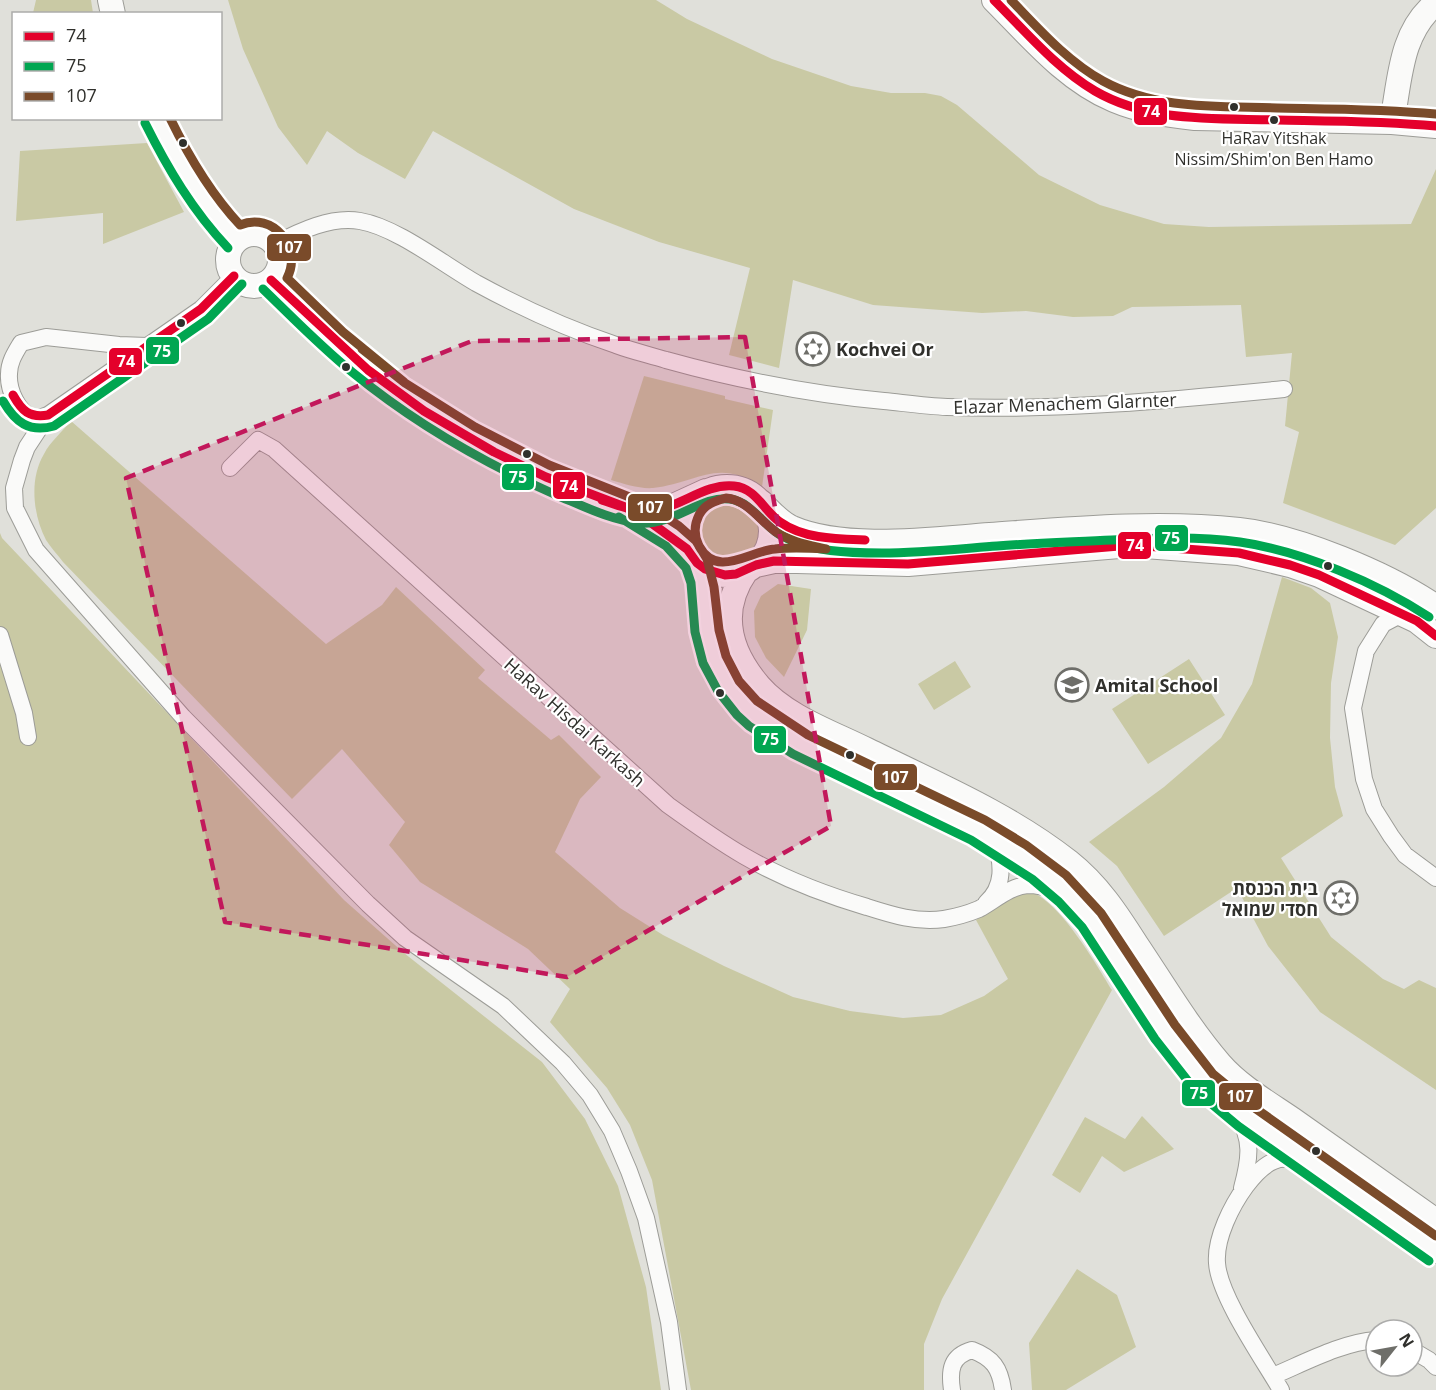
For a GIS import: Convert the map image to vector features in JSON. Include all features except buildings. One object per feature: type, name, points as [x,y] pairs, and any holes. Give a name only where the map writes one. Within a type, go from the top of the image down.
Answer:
[{"type":"street","points":[[994,0],[1042,49],[1069,72],[1113,100],[1142,109],[1164,115],[1195,118],[1436,126]]},
{"type":"street","points":[[1392,123],[1406,47],[1419,19],[1436,3]]},
{"type":"street","points":[[157,120],[201,195],[224,227],[237,240]]},
{"type":"street","name":"Elazar Menachem Glarnter","points":[[275,244],[305,230],[326,224],[341,220],[360,221],[397,235],[478,284],[551,320],[616,345],[734,378],[838,396],[944,407],[1017,408],[1146,403],[1284,389]]},
{"type":"street","points":[[256,234],[266,237],[275,244],[280,262],[271,280],[262,285],[252,286],[242,283],[234,276],[229,268],[228,257],[237,240],[246,235],[256,234]]},
{"type":"street","points":[[234,276],[201,309],[48,416],[27,447],[7,489],[36,550],[183,717],[374,910],[405,938],[503,1006],[556,1056],[590,1095],[612,1131],[646,1218],[669,1322],[678,1390]]},
{"type":"street","points":[[271,280],[361,364],[424,411],[486,448],[537,473],[591,496],[625,507],[642,511],[669,508],[720,486],[736,486],[749,492],[779,521],[792,528],[823,536],[855,540],[907,541],[1173,525],[1242,530],[1297,543],[1327,553],[1414,594],[1436,607]]},
{"type":"street","points":[[48,416],[35,418],[24,412],[13,394],[9,376],[11,362],[21,342],[46,337],[147,346]]},
{"type":"street","name":"HaRav Hisdai Karkash","points":[[230,468],[258,440],[274,449],[650,790],[710,835],[747,858],[809,887],[891,915],[917,920],[940,920],[962,916],[1025,885],[1040,886],[1068,894]]},
{"type":"street","points":[[706,492],[687,510],[683,523],[683,536],[692,556],[704,596],[710,648],[722,676],[743,704],[758,718],[802,746],[981,832],[1026,860],[1068,894],[1094,924],[1184,1058],[1204,1082],[1233,1107],[1436,1251]]},
{"type":"street","points":[[761,502],[768,511],[772,534],[764,556],[736,585],[729,616],[733,642],[743,664],[767,694],[813,724],[992,811],[1040,840],[1072,864],[1096,887],[1111,906],[1185,1018],[1221,1065],[1259,1096],[1436,1221]]},
{"type":"street","points":[[625,507],[664,531],[714,573],[736,574],[774,561],[908,564],[1131,544],[1205,550],[1239,553],[1290,565],[1346,586],[1417,621],[1436,636]]},
{"type":"street","points":[[1402,614],[1383,624],[1366,651],[1353,708],[1364,779],[1374,809],[1390,836],[1405,855],[1436,878]]},
{"type":"street","points":[[0,635],[24,713],[28,737]]},
{"type":"street","points":[[978,909],[994,895],[1001,877],[1001,861],[996,842]]},
{"type":"street","points":[[1233,1107],[1245,1127],[1250,1159],[1241,1193]]},
{"type":"street","points":[[1317,1167],[1285,1158],[1268,1164],[1252,1179],[1228,1215],[1222,1232],[1217,1260],[1219,1278],[1277,1383],[1345,1347],[1364,1341]]},
{"type":"street","points":[[952,1390],[952,1367],[955,1359],[972,1350],[991,1359],[1001,1376],[1003,1390]]},
{"type":"street","points":[[1424,1357],[1436,1367]]},
{"type":"highlighted area","points":[[745,337],[831,826],[567,977],[225,922],[126,478],[472,341]]},
{"type":"green space","points":[[36,0],[91,0],[93,12],[33,12]]},
{"type":"green space","points":[[228,0],[656,0],[687,19],[772,59],[851,86],[891,93],[925,93],[941,96],[957,105],[1039,175],[1100,205],[1164,224],[1209,227],[1411,224],[1436,169],[1436,508],[1395,545],[1283,503],[1299,432],[1285,426],[1292,353],[1246,357],[1241,305],[1132,307],[1113,316],[1073,317],[1026,311],[982,313],[873,305],[793,280],[779,368],[729,355],[750,268],[659,242],[574,209],[433,131],[405,179],[358,153],[327,131],[307,165],[278,127],[243,49]]},
{"type":"green space","points":[[147,143],[184,212],[103,244],[103,213],[16,221],[20,151]]},
{"type":"green space","points":[[644,376],[773,410],[762,487],[746,478],[720,473],[653,488],[637,487],[611,480]]},
{"type":"green space","points":[[71,421],[326,644],[382,605],[396,587],[485,670],[478,678],[551,740],[559,735],[601,777],[580,799],[555,852],[620,908],[663,935],[724,966],[793,997],[850,1011],[903,1018],[941,1015],[984,996],[1008,979],[976,920],[1020,892],[1032,892],[1059,913],[1085,947],[1112,990],[942,1299],[924,1344],[924,1390],[691,1390],[652,1180],[630,1125],[607,1088],[550,1022],[570,989],[528,949],[420,882],[389,845],[405,822],[342,749],[292,799],[63,562],[48,543],[38,520],[35,486],[36,474],[44,454]]},
{"type":"green space","points":[[727,494],[747,500],[757,510],[763,530],[757,550],[747,560],[727,566],[707,560],[697,550],[691,530],[697,510],[707,500]]},
{"type":"green space","points":[[0,533],[2,538],[344,900],[404,953],[542,1062],[585,1119],[618,1186],[646,1287],[661,1390],[0,1390]]},
{"type":"green space","points":[[1282,577],[1311,588],[1330,603],[1338,637],[1331,683],[1330,738],[1335,787],[1343,816],[1281,858],[1331,937],[1383,979],[1404,989],[1419,980],[1436,988],[1436,1090],[1320,1012],[1268,946],[1237,888],[1164,936],[1117,866],[1089,842],[1164,787],[1221,738],[1252,684]]},
{"type":"green space","points":[[778,584],[811,589],[807,630],[784,677],[766,658],[755,637],[754,611],[761,596]]},
{"type":"green space","points":[[1189,659],[1225,715],[1148,764],[1112,709]]},
{"type":"green space","points":[[955,661],[971,687],[934,710],[918,684]]},
{"type":"green space","points":[[1142,1116],[1174,1149],[1124,1172],[1102,1156],[1080,1193],[1052,1175],[1085,1117],[1125,1139]]},
{"type":"green space","points":[[1077,1269],[1117,1295],[1136,1347],[1066,1390],[1032,1390],[1029,1343]]},
{"type":"transit line","name":"74","points":[[994,0],[1067,72],[1095,91],[1138,109],[1184,117],[1436,126]]},
{"type":"transit line","name":"107","points":[[1011,0],[1077,64],[1103,81],[1144,97],[1188,105],[1376,110],[1436,114]]},
{"type":"transit line","name":"107","points":[[171,120],[201,174],[229,213],[240,225],[252,222],[264,223],[282,235],[291,255],[291,267],[287,278],[343,332],[404,382]]},
{"type":"transit line","name":"75","points":[[145,123],[182,189],[228,248]]},
{"type":"transit line","name":"74","points":[[13,395],[27,412],[48,415],[201,309],[234,276]]},
{"type":"transit line","name":"74","points":[[271,280],[368,370],[424,411],[494,452],[546,477],[625,507],[687,549],[697,563],[705,569],[725,575],[736,574],[756,565],[774,561],[908,564],[1131,545],[1239,553],[1290,565],[1319,575],[1417,621],[1436,636]]},
{"type":"transit line","name":"75","points":[[3,401],[18,420],[30,427],[54,426],[208,319],[242,284]]},
{"type":"transit line","name":"75","points":[[263,289],[340,362],[399,408],[449,440],[527,482],[617,519],[652,523],[676,516],[708,501],[730,499],[745,505],[775,532],[793,541],[818,548],[857,553],[1160,538],[1240,542],[1264,546],[1338,570],[1386,592],[1429,617]]},
{"type":"transit line","name":"107","points":[[362,349],[405,383],[475,427],[549,465],[642,502],[679,526],[696,541],[707,559],[714,587],[719,630],[726,656],[739,681],[757,701],[808,735],[985,820],[1026,845],[1066,875],[1101,913],[1175,1025],[1213,1074],[1252,1106],[1436,1236]]},
{"type":"transit line","name":"74","points":[[602,500],[622,507],[649,511],[666,508],[714,488],[734,486],[754,495],[774,517],[789,528],[821,537],[865,540]]},
{"type":"transit line","name":"107","points":[[726,498],[747,506],[776,532],[800,543],[826,549],[775,549],[734,561],[715,561],[706,556],[699,546],[695,527],[704,508],[726,498]]},
{"type":"transit line","name":"75","points":[[619,517],[666,546],[686,568],[691,583],[695,632],[703,663],[718,691],[737,715],[749,726],[793,754],[971,840],[1032,879],[1059,902],[1082,927],[1155,1039],[1195,1090],[1238,1126],[1429,1261]]},
{"type":"place","name":"HaRav Yitshak Nissim/Shim'on Ben Hamo","points":[[1274,120]]},
{"type":"place","name":"Kochvei Or","points":[[813,349]]},
{"type":"place","name":"Amital School","points":[[1072,685]]},
{"type":"place","name":"בית הכנסת חסדי שמואל","points":[[1341,898]]}]
